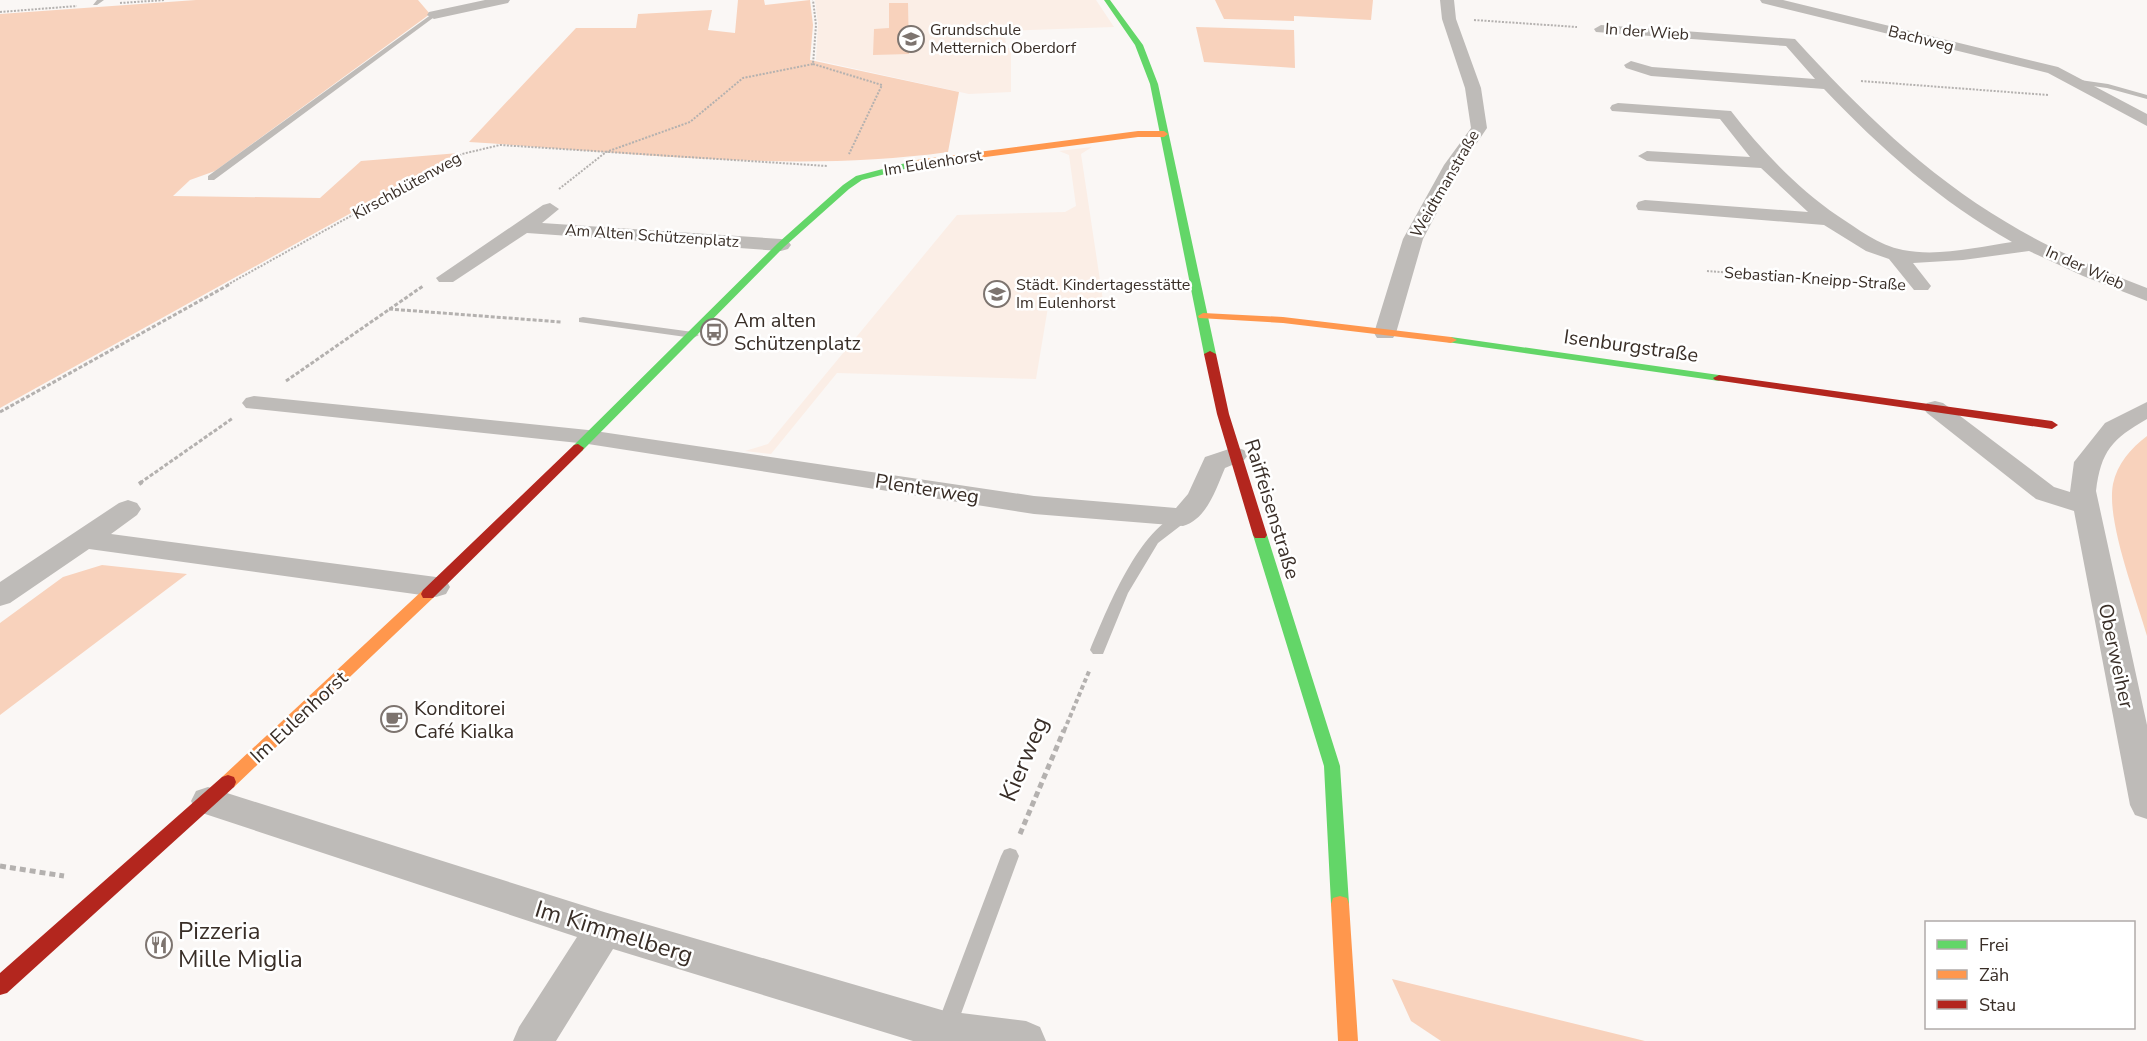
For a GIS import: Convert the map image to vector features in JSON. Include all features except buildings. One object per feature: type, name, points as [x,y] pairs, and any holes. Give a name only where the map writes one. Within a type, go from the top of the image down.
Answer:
[{"type":"street","points":[[434,15],[503,0]]},
{"type":"street","name":"Raiffeisenstraße","points":[[1107,0],[1139,45],[1154,84],[1223,414],[1332,766],[1348,1041]]},
{"type":"street","name":"Weidtmanstraße","points":[[1385,333],[1413,239],[1453,165],[1479,128],[1473,88],[1449,19],[1447,0]]},
{"type":"street","name":"Bachweg","points":[[1767,0],[2053,70],[2147,121]]},
{"type":"street","name":"In der Wieb","points":[[1601,29],[1790,42],[1824,81],[1927,175],[1978,212],[2033,245],[2147,296]]},
{"type":"street","name":"In der Wieb","points":[[1631,65],[1651,71],[1824,81]]},
{"type":"street","name":"Sebastian-Kneipp-Straße","points":[[1618,108],[1725,114],[1764,163],[1797,194],[1864,243],[1897,256],[1934,256],[2033,245]]},
{"type":"street","name":"Im Eulenhorst","points":[[0,986],[208,801],[436,586],[782,245],[859,178],[909,164],[1138,134],[1164,134]]},
{"type":"street","points":[[1647,156],[1764,163]]},
{"type":"street","name":"Am Alten Schützenplatz","points":[[446,278],[524,226],[552,201]]},
{"type":"street","points":[[1645,206],[1832,220]]},
{"type":"street","name":"Am Alten Schützenplatz","points":[[524,226],[782,245]]},
{"type":"street","name":"Sebastian-Kneipp-Straße","points":[[1897,256],[1921,286]]},
{"type":"street","name":"Isenburgstraße","points":[[1203,316],[1238,315],[1385,333],[2052,425]]},
{"type":"street","points":[[254,403],[588,437]]},
{"type":"street","points":[[1935,408],[2046,493],[2085,506]]},
{"type":"street","name":"Oberweiher","points":[[2147,409],[2114,428],[2087,462],[2085,506],[2147,806]]},
{"type":"street","name":"Plenterweg","points":[[588,437],[1034,505],[1184,517]]},
{"type":"street","points":[[1184,517],[1200,497],[1215,463],[1235,456]]},
{"type":"street","points":[[0,596],[128,509]]},
{"type":"street","points":[[83,539],[436,586]]},
{"type":"street","name":"Im Kimmelberg","points":[[208,801],[943,1036],[1026,1041]]},
{"type":"street","points":[[532,1041],[604,929]]},
{"type":"lane","points":[[211,178],[434,15]]},
{"type":"lane","name":"Bachweg","points":[[2073,81],[2108,86],[2147,97]]},
{"type":"lane","points":[[583,320],[693,335]]},
{"type":"lane","points":[[1098,650],[1121,593],[1153,540],[1184,517]]},
{"type":"lane","points":[[943,1036],[1010,856]]},
{"type":"path","points":[[813,0],[816,25],[813,64]]},
{"type":"path","name":"In der Wieb","points":[[1449,19],[1601,29]]},
{"type":"path","points":[[552,201],[606,152],[690,122],[743,78],[813,64],[882,85],[855,145],[840,167]]},
{"type":"path","points":[[1824,81],[2105,99]]},
{"type":"path","name":"Kirschblütenweg","points":[[0,412],[462,154],[500,146],[606,152],[840,167],[859,178]]},
{"type":"path","name":"Sebastian-Kneipp-Straße","points":[[1707,271],[1921,286]]},
{"type":"path","points":[[389,309],[569,323],[583,320]]},
{"type":"path","name":"Kierweg","points":[[1010,856],[1098,650]]},
{"type":"path","points":[[0,866],[59,874],[104,894]]},
{"type":"shaded area","points":[[196,0],[418,0],[430,14],[215,171],[190,180],[173,196],[320,198],[361,161],[459,153],[0,408],[0,14]]},
{"type":"shaded area","points":[[738,0],[764,0],[765,5],[810,0],[813,25],[810,60],[959,92],[948,152],[889,158],[769,161],[469,142],[576,28],[636,28],[638,14],[712,10],[708,30],[735,33]]},
{"type":"shaded area","name":"Grundschule Metternich Oberdorf","points":[[815,0],[1096,0],[1114,27],[1005,31],[1006,48],[1011,48],[1011,92],[969,94],[816,60],[818,24]]},
{"type":"shaded area","points":[[1215,0],[1373,0],[1371,20],[1294,16],[1294,21],[1224,19]]},
{"type":"shaded area","points":[[889,3],[908,3],[909,54],[873,55],[874,29],[889,28]]},
{"type":"shaded area","points":[[1196,27],[1294,30],[1295,68],[1204,62]]},
{"type":"shaded area","name":"Städt. Kindertagesstätte Im Eulenhorst","points":[[1092,147],[1081,154],[1104,307],[1048,307],[1036,379],[837,373],[771,454],[745,451],[768,444],[957,215],[1065,212],[1076,206],[1069,155],[1059,151]]},
{"type":"shaded area","points":[[2147,436],[2147,636],[2118,538],[2112,500],[2113,484],[2121,463],[2130,451]]},
{"type":"shaded area","points":[[102,565],[187,574],[0,715],[0,623],[63,577]]},
{"type":"shaded area","points":[[1392,979],[1645,1041],[1441,1041],[1411,1021]]},
{"type":"traffic: fast","points":[[1107,0],[1139,45],[1154,84],[1210,354]]},
{"type":"traffic: fast","points":[[578,448],[781,245],[846,187],[859,178],[917,163]]},
{"type":"traffic: fast","points":[[1451,340],[1719,378]]},
{"type":"traffic: fast","points":[[1260,535],[1332,766],[1340,904]]},
{"type":"traffic: slow","points":[[917,163],[1138,134],[1164,134]]},
{"type":"traffic: slow","points":[[1203,316],[1283,320],[1451,340]]},
{"type":"traffic: slow","points":[[228,782],[428,594]]},
{"type":"traffic: slow","points":[[1340,904],[1348,1041]]},
{"type":"traffic: jam","points":[[1210,354],[1223,414],[1260,535]]},
{"type":"traffic: jam","points":[[1719,378],[2052,425]]},
{"type":"traffic: jam","points":[[428,594],[578,448]]},
{"type":"traffic: jam","points":[[0,986],[228,782]]},
{"type":"place","name":"Grundschule Metternich Oberdorf","points":[[911,39]]},
{"type":"place","name":"Städt. Kindertagesstätte Im Eulenhorst","points":[[997,294]]},
{"type":"place","name":"Am alten Schützenplatz","points":[[714,332]]},
{"type":"place","name":"Konditorei Café Kialka","points":[[394,719]]},
{"type":"place","name":"Pizzeria Mille Miglia","points":[[159,945]]}]
